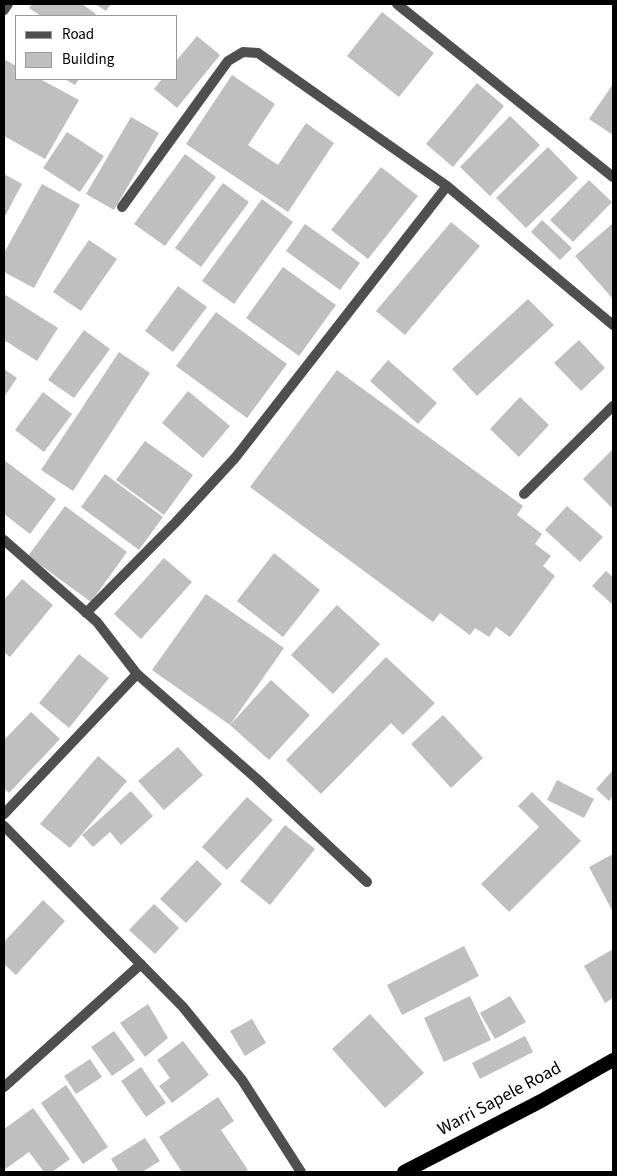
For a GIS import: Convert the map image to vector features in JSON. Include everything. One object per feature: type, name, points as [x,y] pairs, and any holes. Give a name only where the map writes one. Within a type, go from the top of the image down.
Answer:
[{"type":"highway","name":"Warri Sapele Road","points":[[404,1172],[542,1101],[613,1060]]},
{"type":"street","points":[[4,10],[8,4]]},
{"type":"street","points":[[397,4],[613,177]]},
{"type":"street","points":[[122,208],[228,61],[243,52],[258,53],[448,186],[613,325]]},
{"type":"street","points":[[86,613],[236,458],[448,186]]},
{"type":"street","points":[[524,494],[613,406]]},
{"type":"street","points":[[4,540],[97,622],[137,674],[257,779],[367,882]]},
{"type":"street","points":[[4,814],[137,674]]},
{"type":"street","points":[[4,826],[182,1007],[242,1080],[301,1172]]},
{"type":"street","points":[[4,1087],[141,964]]},
{"type":"building","points":[[32,4],[82,4],[96,14],[40,15],[29,8]]},
{"type":"building","points":[[95,4],[111,4],[106,11]]},
{"type":"building","points":[[382,12],[434,53],[399,97],[347,56]]},
{"type":"building","points":[[197,36],[220,55],[177,108],[154,89],[161,80],[178,80],[178,59]]},
{"type":"building","points":[[4,59],[15,65],[15,80],[42,80],[79,100],[45,159],[4,136]]},
{"type":"building","points":[[232,75],[275,104],[248,145],[278,165],[306,123],[334,143],[288,212],[186,144]]},
{"type":"building","points":[[67,80],[78,80],[75,85]]},
{"type":"building","points":[[477,83],[504,106],[453,167],[426,144]]},
{"type":"building","points":[[613,84],[613,135],[589,119]]},
{"type":"building","points":[[510,116],[540,145],[490,196],[460,167]]},
{"type":"building","points":[[131,117],[159,133],[114,210],[86,194]]},
{"type":"building","points":[[67,132],[104,156],[80,192],[43,168]]},
{"type":"building","points":[[548,147],[578,178],[526,228],[496,198]]},
{"type":"building","points":[[185,154],[216,177],[165,246],[134,224]]},
{"type":"building","points":[[381,167],[418,196],[368,259],[331,230]]},
{"type":"building","points":[[4,174],[22,184],[4,218]]},
{"type":"building","points":[[589,180],[612,202],[573,242],[550,220]]},
{"type":"building","points":[[223,183],[249,202],[201,267],[175,248]]},
{"type":"building","points":[[42,184],[80,205],[34,288],[4,272],[4,253]]},
{"type":"building","points":[[262,199],[293,222],[234,304],[202,281]]},
{"type":"building","points":[[542,220],[572,248],[560,260],[531,232]]},
{"type":"building","points":[[451,222],[480,246],[405,335],[376,311]]},
{"type":"building","points":[[613,223],[613,299],[575,256]]},
{"type":"building","points":[[305,224],[360,263],[340,290],[286,251]]},
{"type":"building","points":[[89,240],[117,259],[81,311],[53,292]]},
{"type":"building","points":[[283,267],[336,305],[299,356],[246,318]]},
{"type":"building","points":[[178,286],[207,307],[173,352],[145,331]]},
{"type":"building","points":[[4,294],[58,328],[37,361],[4,340]]},
{"type":"building","points":[[528,299],[554,325],[477,396],[452,369]]},
{"type":"building","points":[[216,312],[287,364],[247,418],[176,366]]},
{"type":"building","points":[[84,330],[110,349],[74,398],[48,380]]},
{"type":"building","points":[[579,340],[605,368],[581,391],[554,363]]},
{"type":"building","points":[[119,352],[150,373],[73,491],[41,470]]},
{"type":"building","points":[[388,360],[437,403],[418,424],[370,381]]},
{"type":"building","points":[[4,369],[17,378],[4,397]]},
{"type":"building","points":[[337,370],[523,506],[517,515],[542,534],[535,544],[551,556],[543,566],[555,576],[510,637],[496,627],[489,637],[475,628],[470,635],[440,613],[433,622],[250,487]]},
{"type":"building","points":[[188,391],[230,426],[203,458],[162,423]]},
{"type":"building","points":[[43,392],[72,414],[44,452],[15,430]]},
{"type":"building","points":[[520,397],[549,425],[519,457],[490,429]]},
{"type":"building","points":[[145,441],[193,475],[164,515],[116,480]]},
{"type":"building","points":[[613,449],[613,509],[583,479]]},
{"type":"building","points":[[4,460],[56,499],[30,534],[4,514]]},
{"type":"building","points":[[105,474],[163,517],[139,550],[81,507]]},
{"type":"building","points":[[65,506],[127,552],[91,602],[28,556]]},
{"type":"building","points":[[567,506],[603,537],[580,562],[545,530]]},
{"type":"building","points":[[274,553],[320,590],[283,637],[237,601]]},
{"type":"building","points":[[164,558],[192,582],[141,639],[114,614]]},
{"type":"building","points":[[606,571],[613,577],[613,605],[592,586]]},
{"type":"building","points":[[22,579],[53,605],[10,657],[4,652],[4,600]]},
{"type":"building","points":[[206,594],[284,648],[230,725],[152,670]]},
{"type":"building","points":[[337,605],[380,644],[333,694],[291,655]]},
{"type":"building","points":[[79,654],[109,678],[69,728],[39,703]]},
{"type":"building","points":[[386,657],[435,703],[403,735],[391,723],[321,794],[286,760]]},
{"type":"building","points":[[271,680],[310,715],[269,760],[230,725]]},
{"type":"building","points":[[31,712],[60,739],[9,793],[4,788],[4,740]]},
{"type":"building","points":[[443,715],[483,758],[451,788],[411,744]]},
{"type":"building","points":[[178,747],[203,775],[164,810],[138,781]]},
{"type":"building","points":[[98,756],[127,781],[70,848],[40,824]]},
{"type":"building","points":[[613,770],[613,796],[609,801],[596,789]]},
{"type":"building","points":[[557,780],[594,799],[584,818],[547,800]]},
{"type":"building","points":[[131,791],[153,816],[121,845],[110,832],[93,847],[82,835]]},
{"type":"building","points":[[532,792],[581,841],[509,912],[481,884],[539,827],[518,806]]},
{"type":"building","points":[[247,797],[273,820],[227,870],[202,847]]},
{"type":"building","points":[[285,825],[315,849],[270,905],[240,881]]},
{"type":"building","points":[[613,854],[613,912],[589,867]]},
{"type":"building","points":[[197,860],[222,884],[186,923],[160,899]]},
{"type":"building","points":[[43,900],[65,921],[16,975],[4,964],[4,942]]},
{"type":"building","points":[[154,904],[179,928],[155,954],[129,930]]},
{"type":"building","points":[[464,946],[479,976],[402,1015],[387,985]]},
{"type":"building","points":[[613,949],[613,998],[605,1003],[584,966]]},
{"type":"building","points":[[470,996],[491,1040],[444,1062],[424,1018]]},
{"type":"building","points":[[510,996],[526,1022],[495,1039],[480,1013]]},
{"type":"building","points":[[148,1004],[168,1038],[145,1057],[120,1023]]},
{"type":"building","points":[[370,1014],[424,1073],[385,1108],[332,1049]]},
{"type":"building","points":[[252,1019],[266,1043],[245,1056],[230,1031]]},
{"type":"building","points":[[114,1031],[135,1060],[112,1076],[91,1047]]},
{"type":"building","points":[[525,1036],[533,1052],[480,1079],[472,1063]]},
{"type":"building","points":[[183,1041],[209,1075],[172,1103],[159,1086],[170,1078],[157,1060]]},
{"type":"building","points":[[90,1059],[102,1077],[76,1094],[64,1076]]},
{"type":"building","points":[[141,1067],[166,1103],[146,1117],[121,1081]]},
{"type":"building","points":[[66,1085],[108,1147],[83,1164],[41,1103]]},
{"type":"building","points":[[218,1097],[234,1121],[221,1130],[248,1170],[244,1172],[182,1172],[159,1137]]},
{"type":"building","points":[[33,1108],[70,1159],[52,1172],[44,1172],[29,1152],[4,1170],[4,1129]]},
{"type":"building","points":[[145,1138],[160,1161],[142,1172],[119,1172],[111,1159]]}]
